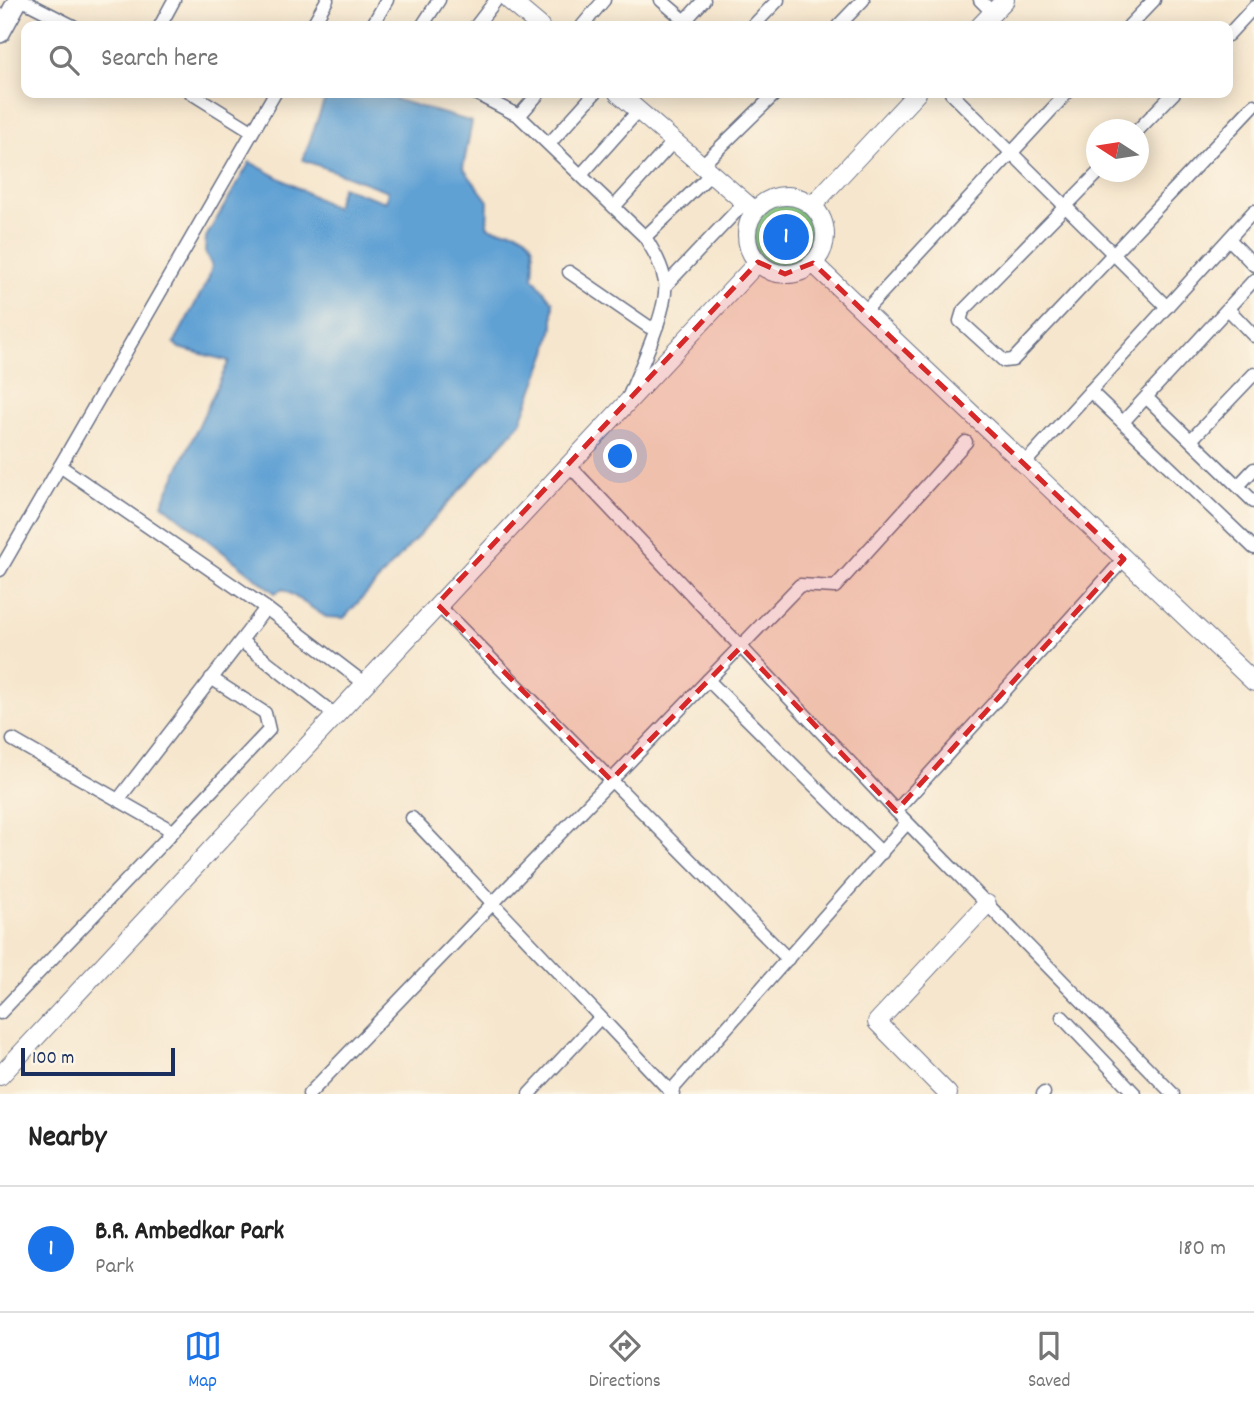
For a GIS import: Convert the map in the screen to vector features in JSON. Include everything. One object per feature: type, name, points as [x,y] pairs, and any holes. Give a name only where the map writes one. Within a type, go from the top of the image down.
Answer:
[{"type":"main road","points":[[0,13],[8,0]]},
{"type":"main road","points":[[0,33],[20,0]]},
{"type":"street","points":[[20,0],[63,21]]},
{"type":"street","points":[[163,21],[174,0]]},
{"type":"street","points":[[315,21],[327,0]]},
{"type":"street","points":[[375,21],[387,0]]},
{"type":"street","points":[[425,21],[439,0]]},
{"type":"street","points":[[480,21],[496,0]]},
{"type":"street","points":[[509,0],[532,21]]},
{"type":"street","points":[[586,21],[604,0]]},
{"type":"street","points":[[661,0],[685,21]]},
{"type":"street","points":[[690,21],[704,0]]},
{"type":"street","points":[[758,21],[778,0]]},
{"type":"street","points":[[843,21],[863,0]]},
{"type":"street","points":[[1134,21],[1154,0]]},
{"type":"street","points":[[984,21],[993,4]]},
{"type":"street","points":[[1233,30],[1254,8]]},
{"type":"street","points":[[199,98],[253,131]]},
{"type":"street","points":[[0,570],[272,98]]},
{"type":"street","points":[[485,98],[519,116],[549,144],[645,237],[659,260],[666,285],[657,326],[626,402]]},
{"type":"street","points":[[519,116],[535,98]]},
{"type":"street","points":[[549,144],[590,98]]},
{"type":"street","points":[[624,98],[750,206]]},
{"type":"street","points":[[645,237],[768,98]]},
{"type":"street","points":[[812,206],[912,98]]},
{"type":"street","points":[[956,98],[1167,307]]},
{"type":"street","points":[[864,312],[1062,98]]},
{"type":"street","points":[[1149,119],[1169,98]]},
{"type":"street","points":[[1090,182],[962,311],[960,321],[1004,361],[1013,360],[1254,105]]},
{"type":"street","points":[[580,175],[639,110]]},
{"type":"street","points":[[614,207],[674,141]]},
{"type":"street","points":[[666,285],[750,206],[786,195],[800,198],[812,206],[821,217],[825,238],[821,252],[813,263],[800,272],[785,274],[770,271],[758,262],[747,237],[750,206]]},
{"type":"street","points":[[1024,464],[1254,211]]},
{"type":"street","points":[[1229,239],[1254,265]]},
{"type":"street","points":[[0,1076],[758,262]]},
{"type":"street","points":[[813,263],[1124,559],[1252,676]]},
{"type":"street","points":[[569,272],[649,327],[657,326]]},
{"type":"street","points":[[1123,422],[1254,280]]},
{"type":"street","points":[[1228,309],[1254,336]]},
{"type":"street","points":[[1191,440],[1254,374]]},
{"type":"street","points":[[1090,391],[1254,548]]},
{"type":"street","points":[[1147,398],[1254,502]]},
{"type":"street","points":[[309,1094],[800,585],[835,587],[966,442]]},
{"type":"street","points":[[568,464],[907,823],[1171,1093]]},
{"type":"street","points":[[60,466],[266,608],[364,683]]},
{"type":"street","points":[[1238,486],[1254,469]]},
{"type":"street","points":[[896,811],[1124,559]]},
{"type":"street","points":[[437,604],[788,959]]},
{"type":"street","points":[[118,800],[266,608]]},
{"type":"street","points":[[241,640],[335,715]]},
{"type":"street","points":[[0,1013],[269,730],[265,713],[212,678]]},
{"type":"street","points":[[708,680],[882,853]]},
{"type":"street","points":[[13,740],[169,829],[169,836]]},
{"type":"street","points":[[412,818],[672,1093],[907,823]]},
{"type":"street","points":[[948,1094],[877,1022],[987,904]]},
{"type":"street","points":[[1062,1017],[1135,1094]]},
{"type":"street","points":[[529,1094],[600,1018]]},
{"type":"highlighted area","points":[[758,262],[785,274],[813,263],[1124,559],[896,811],[741,647],[611,780],[437,604]]},
{"type":"green space","points":[[793,201],[814,216],[820,228],[818,248],[810,259],[793,269],[779,269],[762,259],[754,248],[752,228],[762,211],[773,203]]},
{"type":"water","points":[[325,98],[391,98],[472,122],[463,168],[488,201],[487,226],[497,230],[514,231],[528,238],[533,249],[533,277],[553,302],[553,327],[547,352],[520,424],[344,618],[326,617],[283,589],[275,593],[162,504],[229,361],[179,348],[174,343],[208,280],[212,266],[205,252],[206,237],[250,162],[335,208],[342,187],[386,202],[388,191],[303,160]]},
{"type":"place","name":"B.R. Ambedkar Park","points":[[786,237]]}]
